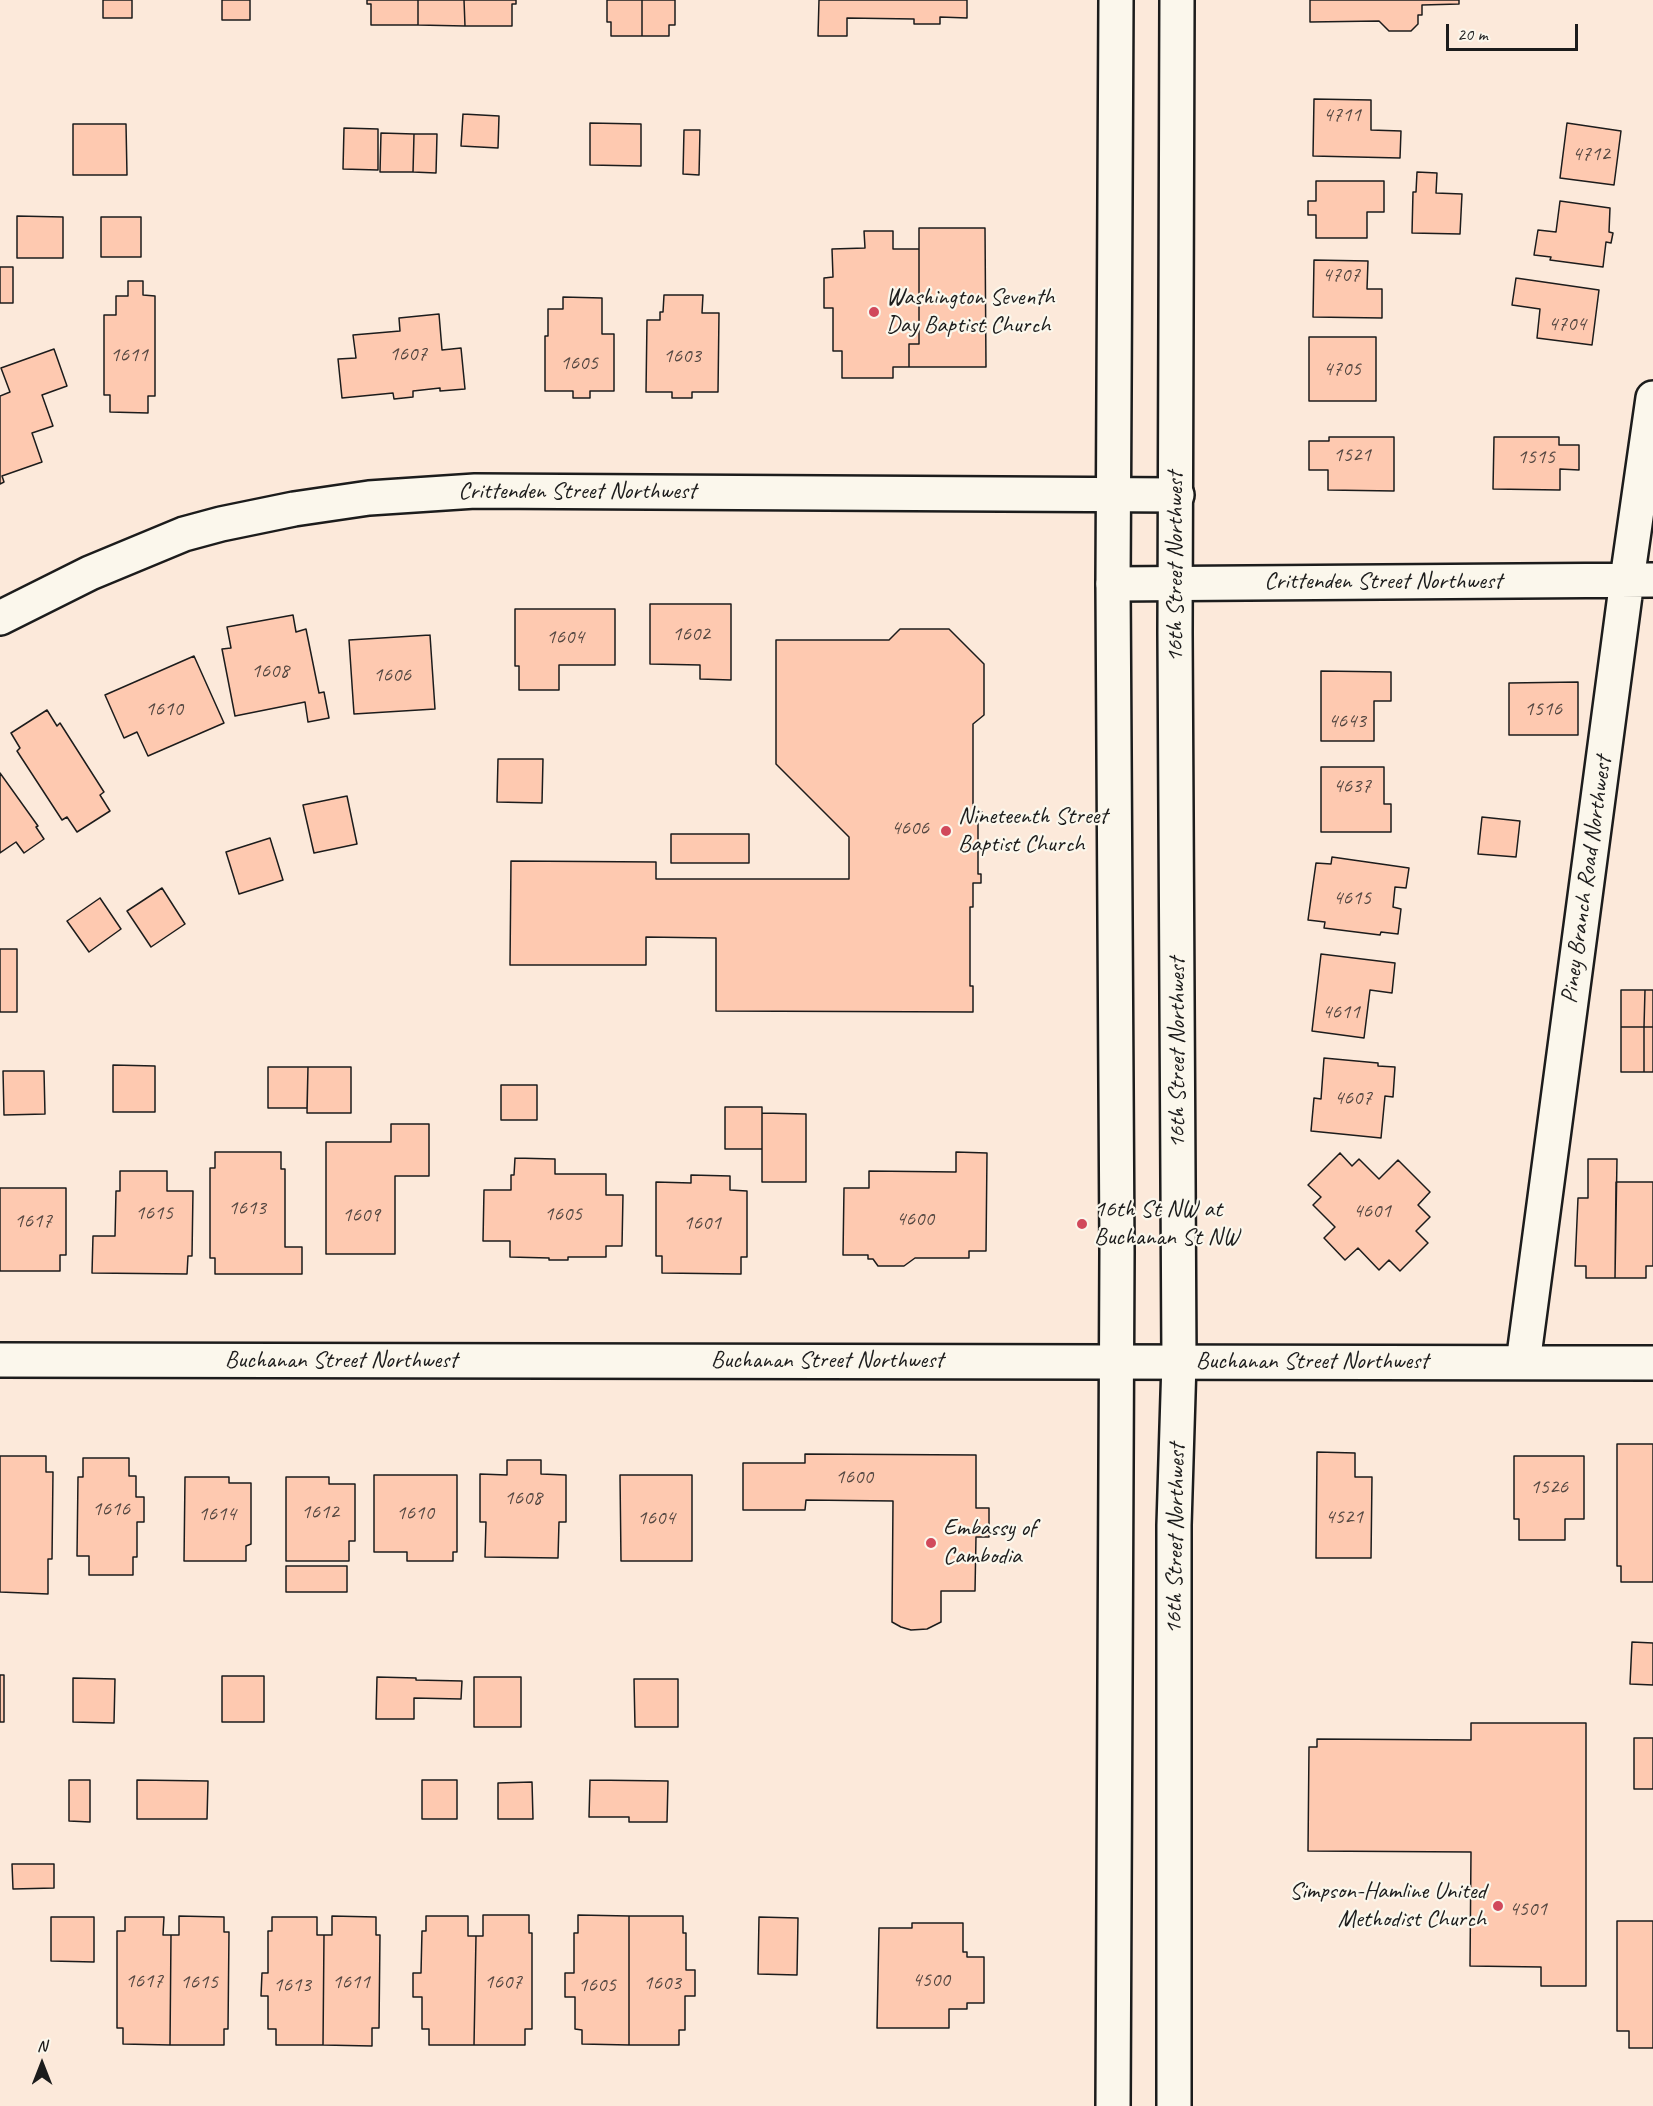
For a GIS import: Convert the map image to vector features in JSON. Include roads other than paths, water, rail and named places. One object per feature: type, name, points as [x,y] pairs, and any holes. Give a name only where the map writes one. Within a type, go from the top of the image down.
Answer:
[{"type":"street","points":[[1113,2106],[1117,1095],[1113,584],[1116,0]]},
{"type":"street","name":"16th Street Northwest","points":[[1174,2106],[1174,1536],[1179,1362],[1176,584],[1177,0]]},
{"type":"street","name":"Piney Branch Road Northwest","points":[[1523,1363],[1640,580],[1653,398]]},
{"type":"street","name":"Crittenden Street Northwest","points":[[0,618],[90,573],[184,534],[294,509],[369,498],[475,491],[1177,495]]},
{"type":"street","name":"Crittenden Street Northwest","points":[[1113,584],[1640,580]]},
{"type":"street","name":"Buchanan Street Northwest","points":[[0,1360],[1653,1363]]},
{"type":"place","name":"Washington Seventh Day Baptist Church","points":[[874,312]]},
{"type":"place","name":"Nineteenth Street Baptist Church","points":[[946,831]]},
{"type":"place","name":"16th St NW at Buchanan St NW","points":[[1082,1224]]},
{"type":"place","name":"Embassy of Cambodia","points":[[931,1543]]},
{"type":"place","name":"Simpson-Hamline United Methodist Church","points":[[1498,1906]]}]
